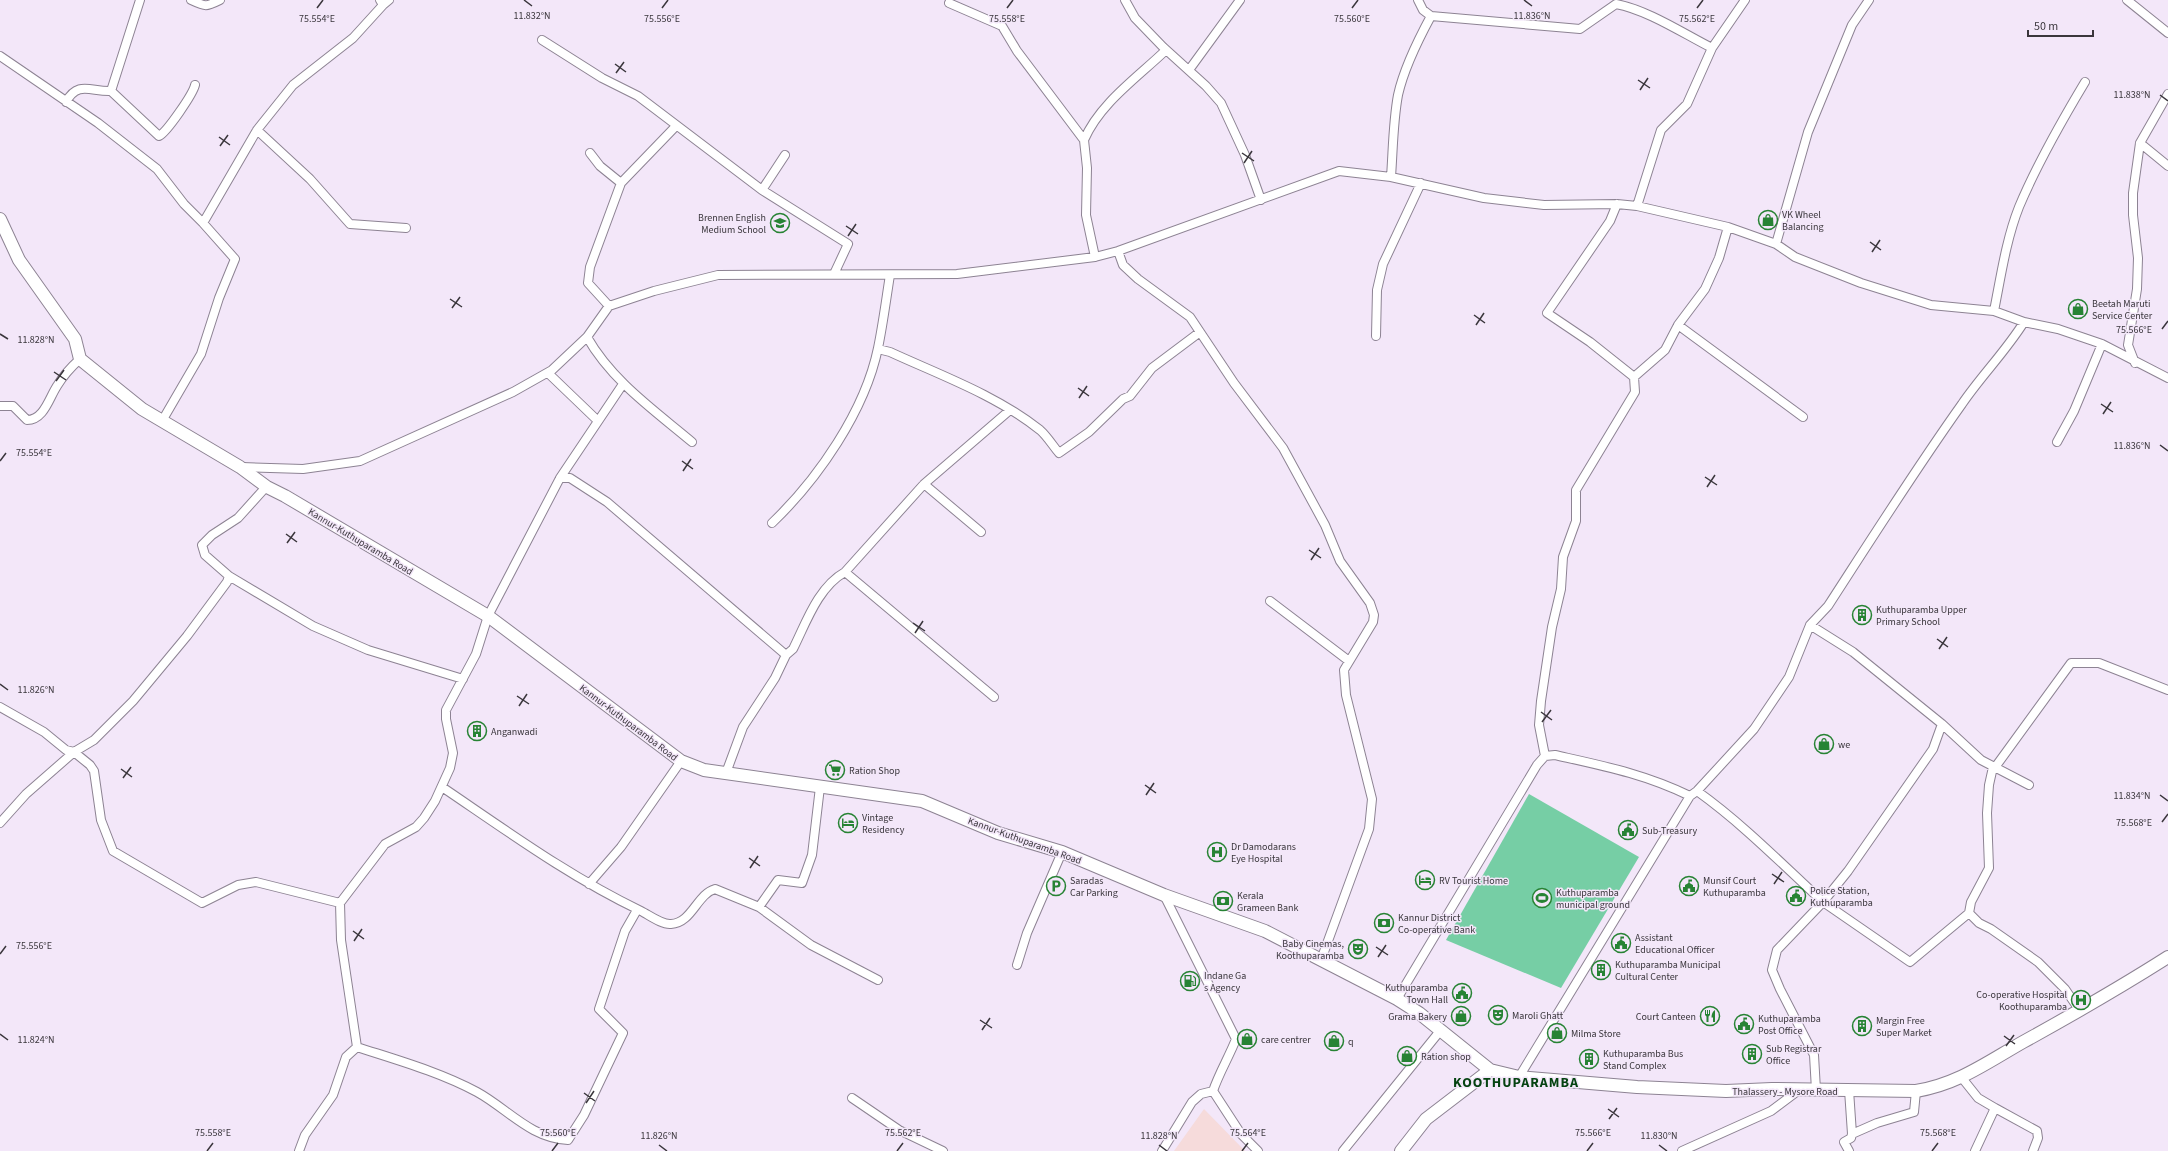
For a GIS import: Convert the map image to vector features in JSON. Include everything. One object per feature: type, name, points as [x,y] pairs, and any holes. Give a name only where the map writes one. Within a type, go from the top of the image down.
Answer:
[{"type":"main road","points":[[0,219],[19,260],[75,339],[80,359]]},
{"type":"main road","name":"Kannur-Kuthuparamba Road","points":[[80,359],[142,409],[240,467],[266,487],[285,496],[488,616],[681,761],[704,770],[726,772],[922,802],[998,833],[1062,852],[1164,895],[1265,931],[1396,999],[1419,1013],[1490,1070]]},
{"type":"main road","name":"Thalassery - Mysore Road","points":[[1490,1070],[1519,1077],[1636,1087],[1719,1091],[1916,1091],[1962,1078],[2080,1011],[2168,957]]},
{"type":"main road","points":[[1401,1151],[1426,1119],[1490,1070]]},
{"type":"street","points":[[111,91],[115,83],[140,0]]},
{"type":"street","points":[[191,0],[204,6],[210,6],[220,0]]},
{"type":"street","points":[[1125,0],[1135,18],[1221,103],[1245,155],[1261,200]]},
{"type":"street","points":[[1189,70],[1240,0]]},
{"type":"street","points":[[1418,0],[1423,10],[1431,16],[1580,29],[1616,4],[1626,6],[1651,17],[1712,48]]},
{"type":"street","points":[[1637,206],[1661,130],[1687,104],[1712,48],[1745,0]]},
{"type":"street","points":[[1776,244],[1808,132],[1852,25],[1869,0]]},
{"type":"street","points":[[2127,0],[2168,33]]},
{"type":"street","points":[[203,223],[257,130],[293,85],[353,38],[384,2]]},
{"type":"street","points":[[949,3],[1002,26],[1018,52],[1084,140],[1087,168],[1086,215],[1095,257]]},
{"type":"street","points":[[1391,177],[1395,118],[1399,93],[1418,39],[1431,16]]},
{"type":"street","points":[[542,40],[602,78],[638,96],[762,190],[848,244],[834,274]]},
{"type":"street","points":[[1084,140],[1096,120],[1111,102],[1166,50]]},
{"type":"street","points":[[0,56],[157,168],[184,204],[235,259],[219,298],[201,354],[162,421]]},
{"type":"street","points":[[1994,311],[2009,240],[2019,207],[2062,122],[2085,82]]},
{"type":"street","points":[[66,102],[75,90],[82,88],[111,91],[159,136],[172,122],[195,85]]},
{"type":"street","points":[[2135,363],[2128,345],[2137,289],[2138,258],[2133,215],[2133,192],[2140,143],[2168,94]]},
{"type":"street","points":[[609,306],[588,283],[590,267],[621,183],[676,126]]},
{"type":"street","points":[[257,130],[310,180],[350,224],[406,228]]},
{"type":"street","points":[[2140,143],[2168,166]]},
{"type":"street","points":[[590,153],[600,166],[621,183]]},
{"type":"street","points":[[762,190],[785,155]]},
{"type":"street","points":[[240,467],[303,469],[360,461],[513,392],[548,373],[587,337],[609,306],[654,291],[718,275],[834,274],[890,276],[957,274],[1095,257],[1118,251],[1339,171],[1391,177],[1484,198],[1544,205],[1617,204],[1637,206],[1728,227],[1776,244],[1796,257],[1861,283],[1910,299],[1931,305],[1994,311],[2024,322],[2058,329],[2102,344],[2135,363],[2168,378]]},
{"type":"street","points":[[1376,336],[1377,290],[1383,264],[1422,183]]},
{"type":"street","points":[[1545,756],[1539,725],[1540,701],[1552,627],[1561,589],[1563,557],[1576,521],[1576,490],[1635,392],[1634,377],[1590,342],[1547,313],[1610,221],[1617,204]]},
{"type":"street","points":[[1634,377],[1665,350],[1678,326],[1705,289],[1719,258],[1728,227]]},
{"type":"street","points":[[1118,251],[1123,265],[1138,279],[1190,317],[1234,383],[1283,448],[1325,525],[1340,561],[1370,603],[1374,615],[1374,622],[1344,670],[1346,695],[1372,799],[1369,829],[1321,960]]},
{"type":"street","points":[[772,523],[789,507],[842,437],[862,394],[878,349],[890,276]]},
{"type":"street","points":[[1519,1077],[1694,794],[1754,729],[1789,677],[1810,625],[1828,606],[1928,452],[1976,383],[2016,336],[2024,322]]},
{"type":"street","points":[[1678,326],[1803,417]]},
{"type":"street","points":[[878,349],[890,352],[1010,410],[1041,430],[1059,453],[1089,432],[1123,399],[1130,396],[1152,368],[1200,332]]},
{"type":"street","points":[[587,337],[597,356],[623,384],[692,442]]},
{"type":"street","points":[[2057,442],[2074,411],[2102,344]]},
{"type":"street","points":[[0,406],[13,406],[27,420],[37,418],[46,406],[57,385],[80,359]]},
{"type":"street","points":[[548,373],[598,421]]},
{"type":"street","points":[[357,1047],[341,940],[340,902],[384,844],[406,834],[424,818],[442,787],[450,768],[452,753],[446,719],[446,710],[476,654],[488,616],[560,478],[623,384]]},
{"type":"street","points":[[726,772],[743,727],[775,678],[786,656],[793,649],[818,599],[839,575],[845,572],[924,484],[1010,410]]},
{"type":"street","points":[[560,478],[570,478],[607,502],[786,656]]},
{"type":"street","points":[[924,484],[981,532]]},
{"type":"street","points":[[266,487],[238,518],[212,535],[202,545],[205,555],[229,576],[313,626],[368,650],[462,680]]},
{"type":"street","points":[[845,572],[994,697]]},
{"type":"street","points":[[0,822],[26,794],[74,752],[94,740],[133,701],[187,636],[227,582],[229,576]]},
{"type":"street","points":[[1270,601],[1349,661]]},
{"type":"street","points":[[1810,625],[1853,652],[1942,724],[1981,760],[2029,785]]},
{"type":"street","points":[[1396,999],[1537,765],[1545,756],[1555,755],[1626,770],[1694,794],[1721,808],[1822,902],[1910,962],[1969,913],[1971,902],[1989,868],[1987,813],[1989,785],[1995,767],[2071,663],[2099,663],[2168,690]]},
{"type":"street","points":[[0,707],[44,732],[66,750],[74,752],[90,765],[94,771],[101,820],[112,851],[127,861],[202,903],[238,885],[256,882],[340,902]]},
{"type":"street","points":[[1816,1090],[1814,1055],[1780,989],[1772,970],[1777,950],[1822,902],[1848,871],[1933,749],[1942,724]]},
{"type":"street","points":[[589,884],[621,847],[681,761]]},
{"type":"street","points":[[442,787],[570,874],[637,910],[671,924],[685,918],[709,891],[715,889],[759,907],[811,945],[878,980]]},
{"type":"street","points":[[759,907],[778,880],[802,883],[812,855],[820,787]]},
{"type":"street","points":[[1017,965],[1027,933],[1062,852]]},
{"type":"street","points":[[1164,895],[1236,1039],[1230,1055],[1219,1074],[1213,1091]]},
{"type":"street","points":[[357,1047],[408,1063],[478,1092],[532,1130],[553,1139],[568,1140],[584,1115],[623,1032],[599,1009],[625,931],[637,910]]},
{"type":"street","points":[[1969,913],[1979,923],[1991,929],[2038,962],[2065,989],[2080,1011]]},
{"type":"street","points":[[1343,1151],[1440,1031]]},
{"type":"street","points":[[299,1151],[305,1135],[333,1095],[346,1056],[357,1047]]},
{"type":"street","points":[[1962,1078],[1978,1098],[2037,1131],[2038,1138],[2033,1151]]},
{"type":"street","points":[[1682,1151],[1771,1111],[1799,1090]]},
{"type":"street","points":[[1849,1090],[1852,1134],[1851,1138],[1844,1142],[1849,1151]]},
{"type":"street","points":[[1162,1151],[1192,1102],[1201,1094],[1213,1091]]},
{"type":"street","points":[[1213,1091],[1241,1134],[1258,1151]]},
{"type":"street","points":[[1852,1134],[1877,1123],[1914,1112],[1916,1091]]},
{"type":"street","points":[[852,1098],[899,1130],[942,1151]]},
{"type":"street","points":[[1975,1151],[1995,1108]]},
{"type":"shaded area","points":[[1204,1109],[1245,1151],[1174,1151]]},
{"type":"green space","name":"Kuthuparamba municipal ground","points":[[1529,794],[1639,857],[1561,988],[1446,940]]},
{"type":"place","name":"VK Wheel Balancing","points":[[1768,220]]},
{"type":"place","name":"Brennen English Medium School","points":[[780,223]]},
{"type":"place","name":"Beetah Maruti Service Center","points":[[2078,309]]},
{"type":"place","name":"Kuthuparamba Upper Primary School","points":[[1862,615]]},
{"type":"place","name":"Anganwadi","points":[[477,731]]},
{"type":"place","name":"we","points":[[1824,744]]},
{"type":"place","name":"Ration Shop","points":[[835,770]]},
{"type":"place","name":"Vintage Residency","points":[[848,823]]},
{"type":"place","name":"Sub-Treasury","points":[[1628,830]]},
{"type":"place","name":"Dr Damodarans Eye Hospital","points":[[1217,852]]},
{"type":"place","name":"RV Tourist Home","points":[[1425,880]]},
{"type":"place","name":"Saradas Car Parking","points":[[1056,886]]},
{"type":"place","name":"Munsif Court Kuthuparamba","points":[[1689,886]]},
{"type":"place","name":"Police Station, Kuthuparamba","points":[[1796,896]]},
{"type":"place","name":"Kuthuparamba municipal ground","points":[[1542,898]]},
{"type":"place","name":"Kerala Grameen Bank","points":[[1223,901]]},
{"type":"place","name":"Kannur District Co-operative Bank","points":[[1384,923]]},
{"type":"place","name":"Assistant Educational Officer","points":[[1621,943]]},
{"type":"place","name":"Baby Cinemas, Koothuparamba","points":[[1358,949]]},
{"type":"place","name":"Kuthuparamba Municipal Cultural Center","points":[[1601,970]]},
{"type":"place","name":"Indane Ga s Agency","points":[[1190,981]]},
{"type":"place","name":"Kuthuparamba Town Hall","points":[[1462,993]]},
{"type":"place","name":"Co-operative Hospital Koothuparamba","points":[[2081,1000]]},
{"type":"place","name":"Maroli Ghatt","points":[[1498,1015]]},
{"type":"place","name":"Grama Bakery","points":[[1461,1016]]},
{"type":"place","name":"Court Canteen","points":[[1710,1016]]},
{"type":"place","name":"Kuthuparamba Post Office","points":[[1744,1024]]},
{"type":"place","name":"Margin Free Super Market","points":[[1862,1026]]},
{"type":"place","name":"Milma Store","points":[[1557,1033]]},
{"type":"place","name":"care centrer","points":[[1247,1039]]},
{"type":"place","name":"q","points":[[1334,1041]]},
{"type":"place","name":"Sub Registrar Office","points":[[1752,1054]]},
{"type":"place","name":"Ration shop","points":[[1407,1056]]},
{"type":"place","name":"Kuthuparamba Bus Stand Complex","points":[[1589,1059]]},
{"type":"district","name":"KOOTHUPARAMBA","points":[[1516,1082]]}]
